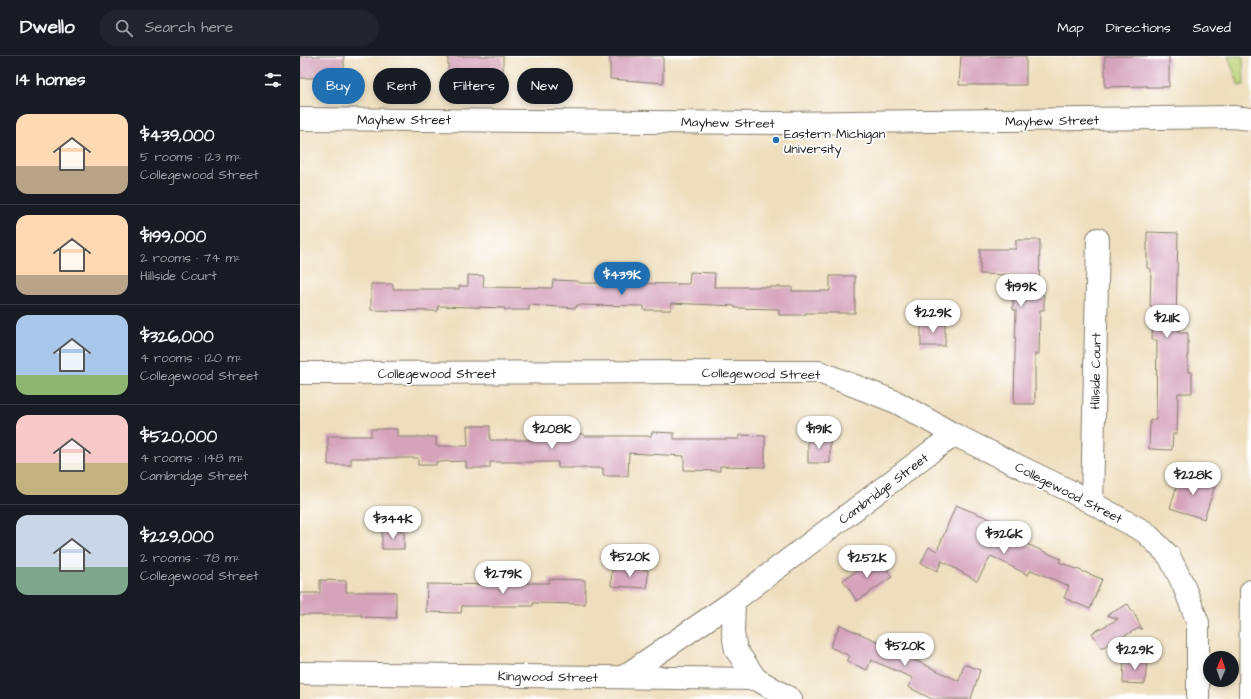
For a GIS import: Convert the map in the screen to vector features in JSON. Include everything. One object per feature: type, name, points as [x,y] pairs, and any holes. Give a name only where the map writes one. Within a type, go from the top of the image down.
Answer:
[{"type":"street","name":"Mayhew Street","points":[[300,119],[780,123],[1233,117],[1251,119]]},
{"type":"street","name":"Hillside Court","points":[[1092,503],[1098,239]]},
{"type":"street","name":"Collegewood Street","points":[[300,373],[819,372],[896,402],[955,435],[1092,503],[1145,532],[1170,556],[1198,623],[1198,699]]},
{"type":"street","name":"Cambridge Street","points":[[623,677],[734,601],[933,450],[955,435]]},
{"type":"street","points":[[1250,699],[1251,591]]},
{"type":"street","points":[[734,601],[733,632],[736,650],[756,679]]},
{"type":"street","name":"Kingwood Street","points":[[300,673],[756,679],[791,699]]},
{"type":"green space","points":[[1228,56],[1243,56],[1244,85],[1239,86]]},
{"type":"building","points":[[300,56],[344,56],[344,68],[312,68],[312,78],[300,78]]},
{"type":"building","points":[[448,56],[503,56],[503,68],[448,68]]},
{"type":"building","points":[[610,56],[663,56],[663,83],[610,79]]},
{"type":"building","points":[[961,56],[1026,56],[1026,85],[959,85]]},
{"type":"building","points":[[1105,56],[1169,56],[1169,87],[1105,87]]},
{"type":"building","points":[[1147,232],[1178,233],[1176,324],[1179,324],[1179,333],[1188,333],[1188,372],[1192,372],[1192,393],[1178,393],[1177,434],[1173,434],[1172,450],[1149,449],[1150,420],[1156,420],[1157,340],[1152,340],[1153,307],[1150,307],[1151,269],[1147,268]]},
{"type":"building","points":[[1016,240],[1040,240],[1039,294],[1044,295],[1044,310],[1040,310],[1039,354],[1035,354],[1035,404],[1014,404],[1016,310],[1013,310],[1013,275],[980,274],[980,249],[1016,249]]},
{"type":"building","points":[[690,272],[715,273],[714,287],[792,287],[792,291],[830,291],[830,276],[855,276],[855,313],[805,313],[805,315],[779,315],[779,309],[735,308],[735,306],[671,303],[671,310],[644,310],[644,306],[577,305],[576,308],[529,305],[529,310],[438,306],[438,311],[371,310],[371,284],[393,284],[393,289],[459,289],[459,286],[468,286],[468,275],[484,276],[483,287],[552,288],[553,280],[578,281],[578,283],[689,284]]},
{"type":"building","points":[[921,323],[945,323],[945,346],[921,346]]},
{"type":"building","points":[[467,426],[490,426],[490,440],[559,440],[559,433],[584,434],[584,436],[651,436],[652,432],[674,433],[674,439],[739,439],[739,435],[765,436],[765,467],[720,466],[720,471],[684,470],[684,456],[629,453],[628,476],[603,476],[603,468],[558,468],[558,462],[490,462],[490,468],[466,468],[466,461],[436,462],[436,465],[418,465],[418,458],[351,458],[351,465],[328,465],[328,436],[371,436],[371,429],[397,429],[397,437],[436,437],[436,446],[468,446]]},
{"type":"building","points":[[808,438],[830,438],[830,463],[808,463]]},
{"type":"building","points":[[1187,474],[1216,483],[1204,519],[1170,508],[1177,485],[1182,487]]},
{"type":"building","points":[[956,505],[1000,522],[1024,534],[1020,541],[1061,559],[1059,562],[1102,579],[1090,609],[1064,598],[1069,586],[1031,570],[1028,575],[991,556],[977,581],[942,561],[937,571],[921,563],[929,547],[937,551]]},
{"type":"building","points":[[382,530],[404,531],[404,549],[382,549]]},
{"type":"building","points":[[878,557],[892,577],[857,601],[843,580]]},
{"type":"building","points":[[612,568],[648,570],[647,588],[611,586]]},
{"type":"building","points":[[549,579],[585,580],[585,604],[533,603],[533,606],[462,606],[461,613],[426,612],[427,584],[513,585],[513,583],[549,583]]},
{"type":"building","points":[[320,580],[346,581],[346,592],[396,592],[396,618],[362,617],[362,615],[300,615],[300,593],[320,593]]},
{"type":"building","points":[[1128,604],[1142,629],[1139,628],[1101,648],[1092,633],[1118,619],[1107,615]]},
{"type":"building","points":[[840,625],[879,642],[959,681],[964,664],[980,670],[971,699],[932,699],[908,687],[913,678],[871,660],[867,670],[847,661],[850,656],[830,647]]},
{"type":"building","points":[[1124,658],[1147,659],[1145,684],[1123,683]]},
{"type":"place","name":"Eastern Michigan University","points":[[776,140]]}]
